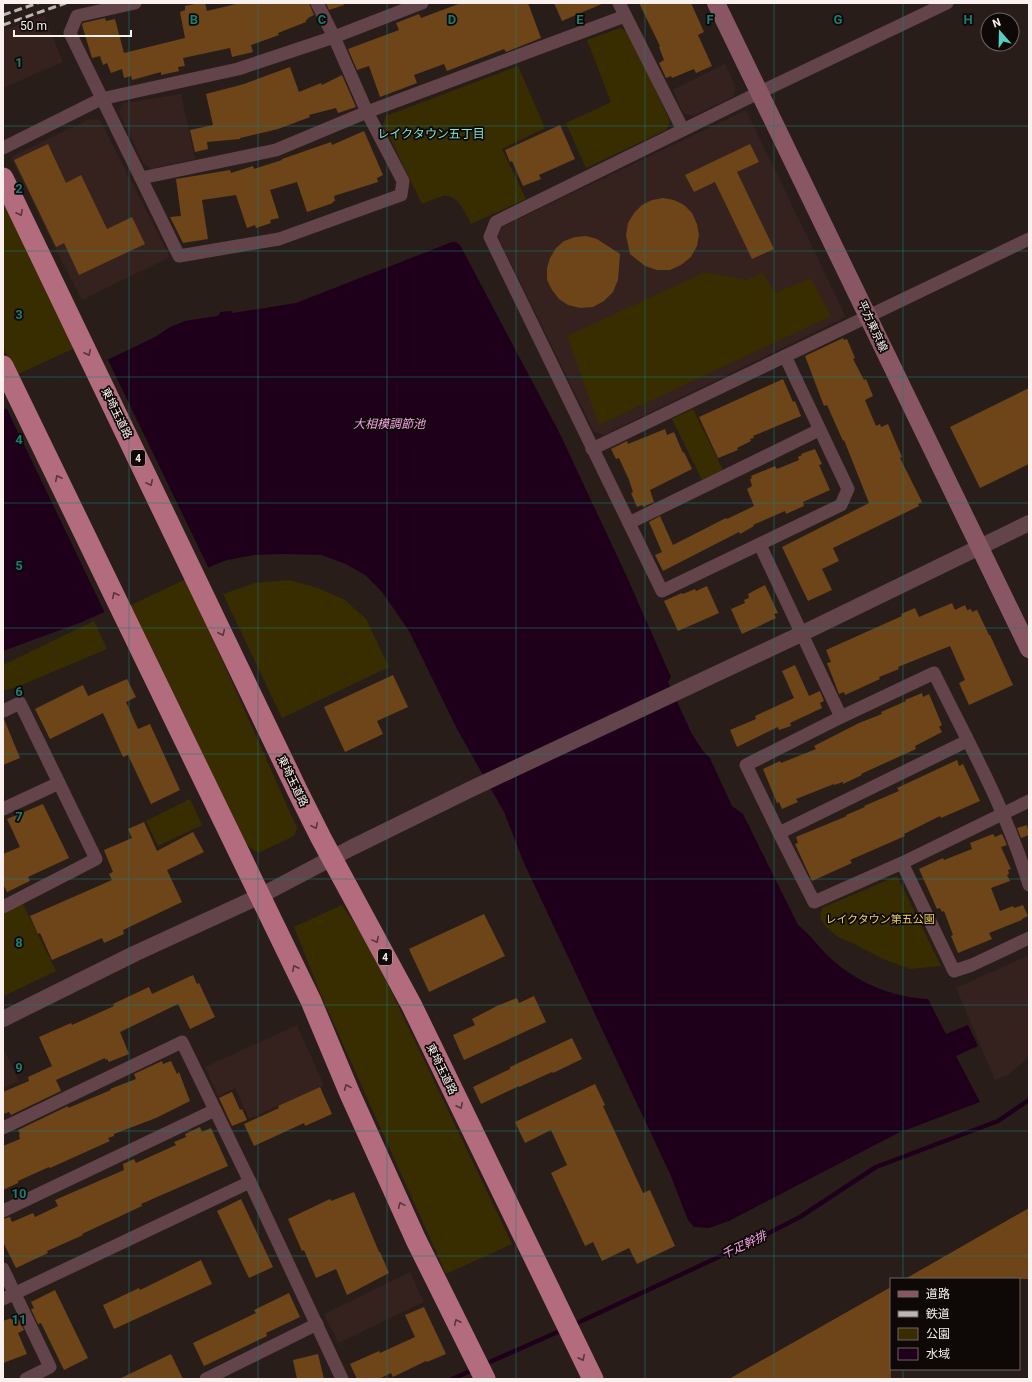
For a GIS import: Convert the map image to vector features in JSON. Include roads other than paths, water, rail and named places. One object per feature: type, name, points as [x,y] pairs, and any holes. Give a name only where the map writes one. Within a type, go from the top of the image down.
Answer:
[{"type":"highway","name":"東埼玉道路","points":[[3,178],[295,785],[332,859],[412,1006],[593,1379]]},
{"type":"highway","points":[[3,366],[311,1001],[350,1094],[416,1240],[480,1370]]},
{"type":"main road","name":"平方東京線","points":[[716,3],[1029,649]]},
{"type":"street","points":[[135,3],[77,16],[70,33],[179,256],[278,238],[401,195],[403,182],[366,112],[334,37],[317,3]]},
{"type":"street","points":[[3,148],[101,99],[238,69],[334,37],[422,3]]},
{"type":"street","points":[[619,3],[683,130]]},
{"type":"street","points":[[785,356],[848,489],[841,505],[662,591],[490,237],[496,222],[947,3]]},
{"type":"street","points":[[141,178],[276,150],[366,112],[625,16]]},
{"type":"street","points":[[592,449],[1029,239]]},
{"type":"street","points":[[629,523],[819,430]]},
{"type":"street","points":[[3,1019],[136,953],[260,896],[351,848],[471,789],[801,634],[1029,523]]},
{"type":"street","points":[[760,545],[841,717]]},
{"type":"street","points":[[1029,800],[1003,813],[902,863],[814,902],[746,764],[934,673],[1003,813],[1021,858],[1029,885]]},
{"type":"street","points":[[3,711],[20,703],[96,859],[3,907]]},
{"type":"street","points":[[779,833],[967,741]]},
{"type":"street","points":[[3,809],[59,783]]},
{"type":"street","points":[[902,863],[954,971],[972,965],[1029,938]]},
{"type":"street","points":[[3,1128],[182,1042],[250,1182],[342,1379]]},
{"type":"street","points":[[3,1211],[215,1110]]},
{"type":"street","points":[[9,1296],[250,1182]]},
{"type":"street","points":[[3,1269],[9,1296],[50,1367],[26,1379]]},
{"type":"street","points":[[206,1379],[317,1324]]},
{"type":"water","name":"大相模調節池","points":[[452,242],[456,242],[460,245],[560,434],[627,577],[671,677],[668,682],[692,734],[703,751],[710,758],[732,806],[743,814],[798,925],[828,956],[862,981],[900,995],[928,999],[946,1034],[968,1025],[978,1046],[956,1056],[980,1102],[898,1133],[729,1221],[709,1228],[694,1227],[688,1220],[670,1174],[524,863],[504,812],[457,729],[409,631],[382,592],[365,575],[346,564],[321,555],[254,555],[227,560],[167,584],[82,622],[3,651],[3,410],[185,321],[217,316],[220,312],[231,311],[233,313],[296,303]]},
{"type":"waterway","name":"千疋幹排","points":[[573,1325],[755,1240],[800,1217],[876,1167],[998,1121],[1029,1100]]},
{"type":"waterway","name":"千疋幹排","points":[[483,1365],[562,1330]]},
{"type":"waterway","name":"千疋幹排","points":[[452,1379],[475,1369]]},
{"type":"railway","points":[[3,15],[38,3]]},
{"type":"railway","points":[[3,25],[66,3]]},
{"type":"district","name":"レイクタウン五丁目","points":[[431,134]]},
{"type":"park label","name":"レイクタウン第五公園","points":[[880,919]]}]
